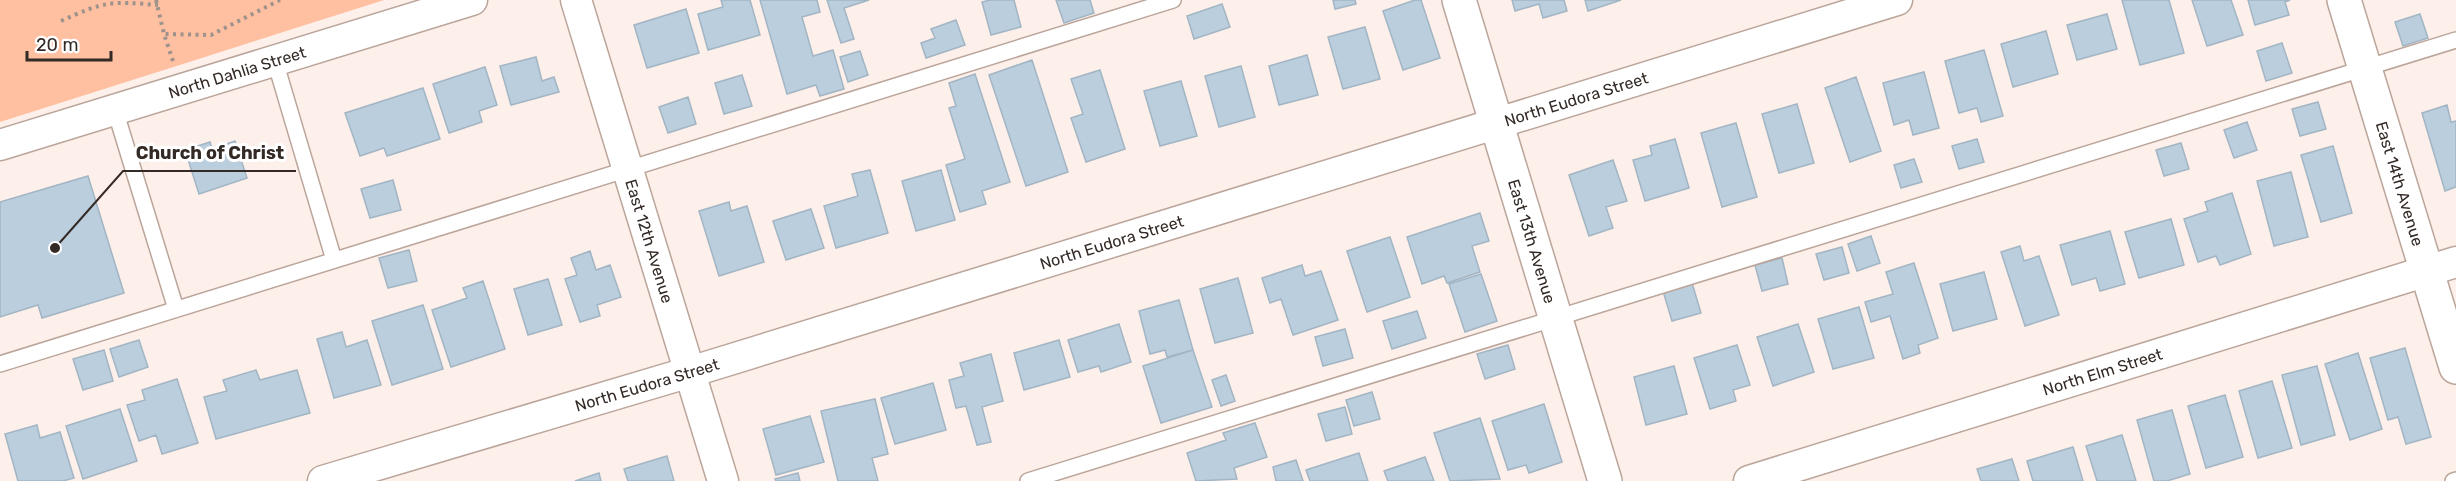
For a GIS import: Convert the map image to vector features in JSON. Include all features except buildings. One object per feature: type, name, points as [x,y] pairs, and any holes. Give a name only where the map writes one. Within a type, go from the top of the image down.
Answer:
[{"type":"main road","name":"East 13th Avenue","points":[[1459,0],[1605,481]]},
{"type":"main road","name":"East 14th Avenue","points":[[2344,0],[2365,68],[2441,266],[2456,367]]},
{"type":"street","name":"North Dahlia Street","points":[[0,145],[472,0]]},
{"type":"street","name":"East 12th Avenue","points":[[576,0],[723,481]]},
{"type":"street","name":"North Eudora Street","points":[[323,481],[690,372],[1497,121],[1897,0]]},
{"type":"street","name":"North Elm Street","points":[[1749,481],[2441,266]]},
{"type":"lane","points":[[0,364],[1173,0]]},
{"type":"lane","points":[[1028,481],[1556,320],[2456,40]]},
{"type":"lane","points":[[275,61],[334,260]]},
{"type":"lane","points":[[115,110],[176,309]]},
{"type":"path","points":[[156,0],[164,34],[176,68]]},
{"type":"path","points":[[164,34],[211,34],[280,0]]},
{"type":"path","points":[[61,21],[102,3],[121,1],[158,5]]},
{"type":"shaded area","points":[[0,0],[384,0],[0,122]]},
{"type":"place","name":"Church of Christ","points":[[55,248]]}]
